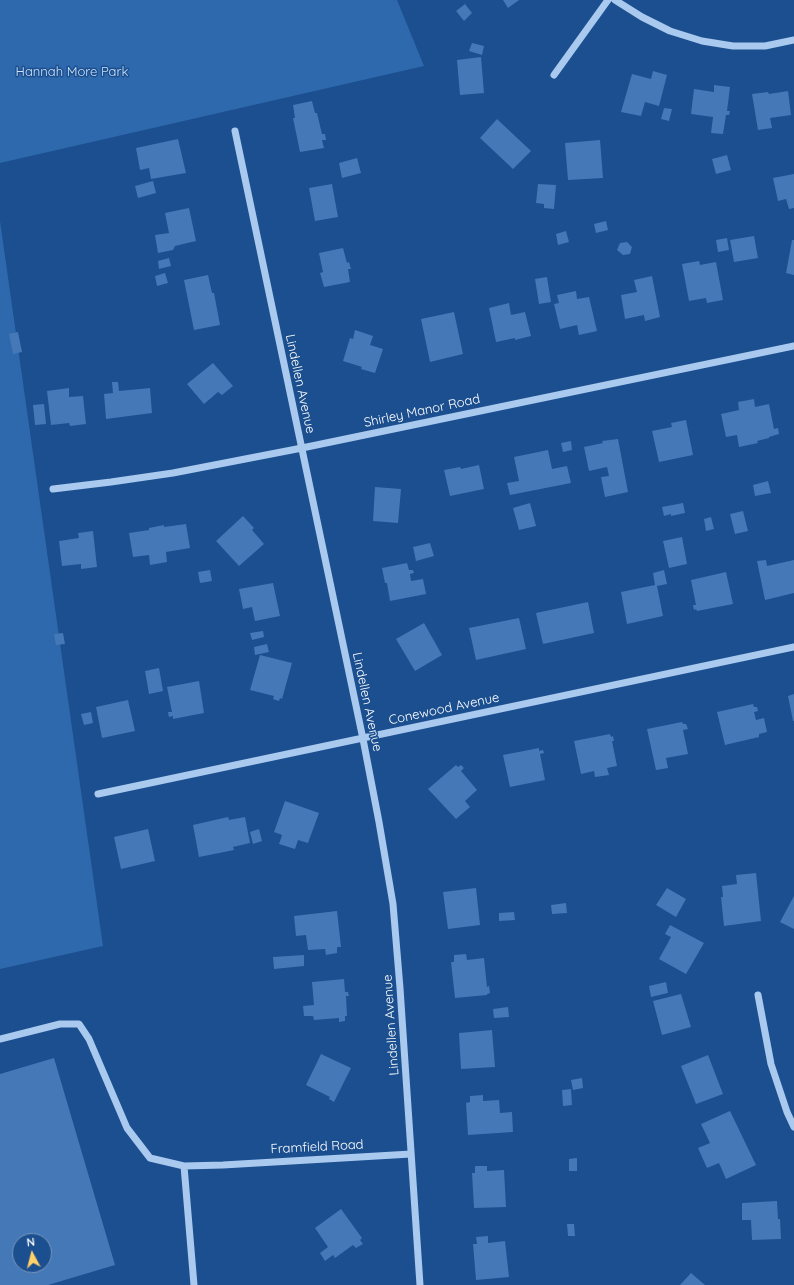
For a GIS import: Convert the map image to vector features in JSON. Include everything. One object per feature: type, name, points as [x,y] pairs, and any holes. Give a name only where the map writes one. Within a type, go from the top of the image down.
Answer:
[{"type":"street","points":[[554,75],[608,0]]},
{"type":"street","points":[[615,0],[642,17],[670,31],[702,41],[733,46],[765,46],[794,40]]},
{"type":"street","name":"Lindellen Avenue","points":[[235,131],[363,739],[393,904],[420,1285]]},
{"type":"street","name":"Shirley Manor Road","points":[[54,489],[173,473],[302,448],[794,346]]},
{"type":"street","name":"Conewood Avenue","points":[[98,794],[794,647]]},
{"type":"street","points":[[758,995],[771,1064],[786,1112],[794,1127]]},
{"type":"street","name":"Framfield Road","points":[[0,1039],[60,1024],[79,1024],[89,1039],[127,1128],[150,1158],[184,1166],[411,1154]]},
{"type":"street","points":[[184,1166],[194,1285]]},
{"type":"green space","name":"Hannah More Park","points":[[0,0],[397,0],[424,66],[0,163]]},
{"type":"green space","points":[[0,221],[103,946],[0,969]]},
{"type":"building","points":[[503,0],[519,0],[508,8]]},
{"type":"building","points":[[465,4],[472,13],[464,21],[456,11]]},
{"type":"building","points":[[472,43],[484,46],[482,55],[469,51]]},
{"type":"building","points":[[481,57],[484,93],[460,95],[457,60]]},
{"type":"building","points":[[653,71],[667,75],[659,106],[645,102],[641,116],[621,112],[632,74],[651,79]]},
{"type":"building","points":[[714,85],[730,87],[727,111],[730,111],[729,115],[726,115],[723,134],[711,133],[713,117],[691,114],[694,89],[714,92]]},
{"type":"building","points":[[788,91],[791,115],[770,118],[772,128],[758,130],[752,94],[768,92],[769,94]]},
{"type":"building","points":[[312,101],[315,113],[317,113],[322,134],[325,134],[326,140],[322,140],[324,148],[300,152],[293,118],[295,118],[293,105]]},
{"type":"building","points":[[664,108],[672,109],[669,121],[661,119]]},
{"type":"building","points":[[497,119],[531,151],[513,169],[480,138]]},
{"type":"building","points":[[178,139],[186,173],[151,179],[149,168],[140,170],[136,148]]},
{"type":"building","points":[[600,140],[603,178],[568,180],[565,143]]},
{"type":"building","points":[[727,155],[731,170],[716,174],[712,159]]},
{"type":"building","points":[[357,158],[361,173],[342,178],[339,163]]},
{"type":"building","points":[[794,174],[794,208],[789,209],[786,199],[778,201],[773,178]]},
{"type":"building","points":[[153,181],[156,193],[138,198],[135,186]]},
{"type":"building","points":[[332,184],[338,217],[315,221],[309,188]]},
{"type":"building","points":[[538,184],[556,185],[554,209],[544,208],[544,204],[536,203]]},
{"type":"building","points":[[189,208],[196,241],[175,246],[173,250],[158,253],[155,235],[169,233],[165,213]]},
{"type":"building","points":[[606,221],[608,230],[596,233],[594,224]]},
{"type":"building","points":[[566,231],[569,242],[558,245],[556,234]]},
{"type":"building","points":[[754,236],[758,258],[734,262],[730,240]]},
{"type":"building","points":[[727,238],[729,250],[718,252],[716,240]]},
{"type":"building","points":[[792,240],[794,240],[794,275],[786,273]]},
{"type":"building","points":[[627,242],[632,247],[630,254],[623,255],[617,250],[620,243]]},
{"type":"building","points":[[343,248],[347,263],[349,262],[351,269],[348,269],[350,282],[324,287],[320,273],[323,272],[319,253]]},
{"type":"building","points":[[169,258],[171,266],[159,269],[158,261]]},
{"type":"building","points":[[699,261],[700,265],[716,262],[723,300],[707,303],[706,298],[689,301],[682,264]]},
{"type":"building","points":[[165,273],[168,283],[157,286],[155,276]]},
{"type":"building","points":[[208,275],[212,293],[214,293],[220,325],[194,330],[184,280]]},
{"type":"building","points":[[652,276],[660,317],[645,321],[644,315],[625,319],[621,295],[637,292],[634,280]]},
{"type":"building","points":[[547,277],[551,302],[539,304],[535,279]]},
{"type":"building","points":[[576,291],[577,299],[589,297],[597,331],[579,335],[577,325],[560,329],[554,304],[559,303],[557,295]]},
{"type":"building","points":[[509,303],[511,315],[525,312],[531,336],[515,340],[515,338],[496,342],[489,308]]},
{"type":"building","points":[[454,312],[463,354],[430,362],[421,319]]},
{"type":"building","points":[[355,330],[373,336],[370,345],[383,349],[375,373],[343,361],[350,338],[353,339]]},
{"type":"building","points":[[18,332],[22,352],[13,354],[9,334]]},
{"type":"building","points":[[213,363],[233,386],[222,395],[218,392],[204,404],[187,384]]},
{"type":"building","points":[[112,382],[118,382],[119,391],[150,388],[152,413],[106,419],[104,394],[113,393]]},
{"type":"building","points":[[69,388],[69,397],[83,396],[86,424],[70,426],[69,423],[51,425],[47,391]]},
{"type":"building","points":[[754,399],[755,407],[769,404],[774,429],[778,428],[779,434],[757,441],[758,443],[739,447],[737,435],[726,437],[721,414],[739,410],[738,402]]},
{"type":"building","points":[[44,404],[46,424],[35,425],[33,405]]},
{"type":"building","points":[[686,420],[693,455],[659,462],[652,431],[672,427],[671,423]]},
{"type":"building","points":[[618,439],[628,492],[605,497],[601,477],[609,476],[607,467],[589,471],[584,447],[603,443],[602,441]]},
{"type":"building","points":[[571,441],[572,450],[563,452],[561,443]]},
{"type":"building","points":[[548,450],[552,469],[567,466],[571,483],[510,495],[507,483],[519,481],[514,457]]},
{"type":"building","points":[[479,465],[484,489],[450,496],[444,470],[460,467],[461,469]]},
{"type":"building","points":[[768,481],[771,493],[755,496],[753,485]]},
{"type":"building","points":[[375,487],[401,489],[398,523],[373,521]]},
{"type":"building","points":[[530,503],[536,526],[519,530],[513,508]]},
{"type":"building","points":[[683,503],[685,513],[664,516],[662,507]]},
{"type":"building","points":[[743,511],[748,531],[735,534],[730,514]]},
{"type":"building","points":[[243,516],[254,528],[252,530],[264,544],[239,566],[216,541]]},
{"type":"building","points":[[711,517],[714,529],[706,531],[704,519]]},
{"type":"building","points":[[186,524],[190,548],[166,552],[167,562],[150,565],[149,555],[133,557],[129,533],[149,530],[149,528],[164,525],[164,527]]},
{"type":"building","points":[[93,531],[97,567],[81,569],[81,564],[62,566],[59,541],[79,538],[78,533]]},
{"type":"building","points":[[682,537],[687,564],[669,568],[663,541]]},
{"type":"building","points":[[430,543],[434,556],[416,561],[413,547]]},
{"type":"building","points":[[766,560],[767,566],[794,560],[794,593],[765,600],[757,561]]},
{"type":"building","points":[[407,563],[409,570],[413,570],[414,573],[410,574],[411,581],[423,579],[426,594],[390,601],[387,583],[385,583],[382,568]]},
{"type":"building","points":[[210,570],[212,581],[200,583],[198,572]]},
{"type":"building","points":[[664,570],[667,584],[657,586],[663,616],[627,624],[621,592],[655,585],[653,573]]},
{"type":"building","points":[[726,572],[733,604],[697,611],[696,609],[694,610],[693,605],[696,605],[691,580]]},
{"type":"building","points":[[273,583],[280,616],[255,621],[252,607],[243,609],[239,589]]},
{"type":"building","points":[[588,602],[594,633],[543,644],[536,613]]},
{"type":"building","points":[[519,618],[526,649],[476,660],[469,628]]},
{"type":"building","points":[[424,623],[442,655],[415,671],[396,639]]},
{"type":"building","points":[[263,631],[264,637],[252,640],[250,633]]},
{"type":"building","points":[[63,633],[65,644],[56,645],[54,634]]},
{"type":"building","points":[[267,644],[269,652],[255,655],[254,647]]},
{"type":"building","points":[[260,655],[292,663],[282,699],[280,698],[279,701],[273,699],[274,696],[250,690]]},
{"type":"building","points":[[159,668],[163,691],[149,694],[145,671]]},
{"type":"building","points":[[199,681],[204,713],[173,719],[173,716],[169,717],[168,712],[172,712],[167,687]]},
{"type":"building","points":[[794,694],[794,721],[793,721],[788,696]]},
{"type":"building","points":[[128,700],[135,731],[102,738],[96,707]]},
{"type":"building","points":[[753,704],[754,707],[757,707],[758,711],[754,712],[756,720],[764,718],[767,732],[759,734],[759,737],[725,745],[717,712]]},
{"type":"building","points":[[91,712],[93,723],[84,725],[81,714]]},
{"type":"building","points":[[682,722],[683,724],[686,724],[688,729],[683,730],[688,754],[666,758],[668,768],[656,770],[647,729]]},
{"type":"building","points":[[610,734],[611,737],[613,736],[614,741],[612,741],[617,766],[607,768],[609,775],[595,777],[594,771],[581,774],[574,741]]},
{"type":"building","points":[[539,748],[539,751],[543,750],[544,753],[540,754],[545,780],[510,787],[503,755]]},
{"type":"building","points":[[456,765],[458,767],[461,765],[464,768],[461,771],[477,790],[465,801],[470,807],[456,819],[428,789]]},
{"type":"building","points":[[285,801],[319,813],[308,843],[298,840],[295,849],[279,844],[282,835],[274,832]]},
{"type":"building","points":[[228,817],[229,820],[245,817],[250,843],[233,847],[234,850],[199,857],[193,825]]},
{"type":"building","points":[[148,829],[155,861],[121,869],[114,837]]},
{"type":"building","points":[[259,829],[262,841],[253,844],[250,832]]},
{"type":"building","points":[[756,873],[761,921],[724,926],[721,897],[723,897],[722,886],[737,884],[736,875]]},
{"type":"building","points":[[476,888],[480,925],[448,929],[443,892]]},
{"type":"building","points":[[667,888],[686,899],[676,917],[656,905]]},
{"type":"building","points":[[794,896],[794,929],[780,922]]},
{"type":"building","points":[[566,903],[567,913],[552,914],[551,905]]},
{"type":"building","points":[[337,911],[341,947],[337,947],[337,953],[326,955],[325,949],[308,950],[306,935],[296,936],[294,916]]},
{"type":"building","points":[[514,912],[515,920],[499,921],[499,913]]},
{"type":"building","points":[[670,925],[704,943],[686,974],[659,959],[671,937],[665,934]]},
{"type":"building","points":[[466,954],[467,960],[484,958],[487,987],[489,986],[490,993],[487,995],[455,998],[451,962],[454,962],[454,955]]},
{"type":"building","points":[[304,955],[304,966],[274,969],[273,957]]},
{"type":"building","points":[[344,979],[345,992],[348,992],[349,996],[346,996],[347,1016],[345,1016],[345,1021],[339,1022],[339,1018],[314,1020],[313,1016],[304,1016],[303,1006],[314,1005],[312,982]]},
{"type":"building","points":[[666,982],[668,993],[651,997],[649,986]]},
{"type":"building","points":[[681,994],[691,1027],[662,1035],[653,1001]]},
{"type":"building","points":[[508,1007],[509,1017],[494,1018],[493,1009]]},
{"type":"building","points":[[492,1030],[495,1067],[461,1069],[459,1033]]},
{"type":"building","points":[[321,1054],[351,1068],[334,1102],[329,1099],[330,1097],[306,1085]]},
{"type":"building","points":[[708,1055],[723,1094],[696,1104],[681,1066]]},
{"type":"building","points":[[54,1058],[115,1265],[48,1285],[0,1285],[0,1074]]},
{"type":"building","points":[[582,1078],[583,1088],[573,1090],[571,1080]]},
{"type":"building","points":[[571,1089],[572,1105],[563,1106],[562,1090]]},
{"type":"building","points":[[483,1095],[483,1101],[499,1100],[500,1113],[512,1112],[513,1132],[468,1135],[466,1103],[470,1102],[470,1096]]},
{"type":"building","points":[[730,1111],[756,1165],[726,1179],[719,1163],[707,1168],[698,1148],[710,1143],[701,1124]]},
{"type":"building","points":[[577,1158],[577,1171],[569,1171],[569,1159]]},
{"type":"building","points":[[475,1166],[487,1166],[487,1171],[504,1170],[506,1207],[474,1208],[472,1173],[475,1173]]},
{"type":"building","points":[[777,1201],[781,1239],[752,1240],[751,1220],[742,1220],[742,1203]]},
{"type":"building","points":[[341,1209],[362,1238],[360,1240],[363,1244],[356,1248],[353,1245],[335,1258],[333,1255],[325,1261],[320,1253],[328,1247],[315,1228]]},
{"type":"building","points":[[567,1224],[574,1224],[575,1236],[568,1236]]},
{"type":"building","points":[[488,1236],[488,1243],[505,1241],[509,1277],[476,1280],[473,1244],[477,1244],[476,1237]]},
{"type":"building","points":[[691,1273],[705,1285],[680,1285]]}]
